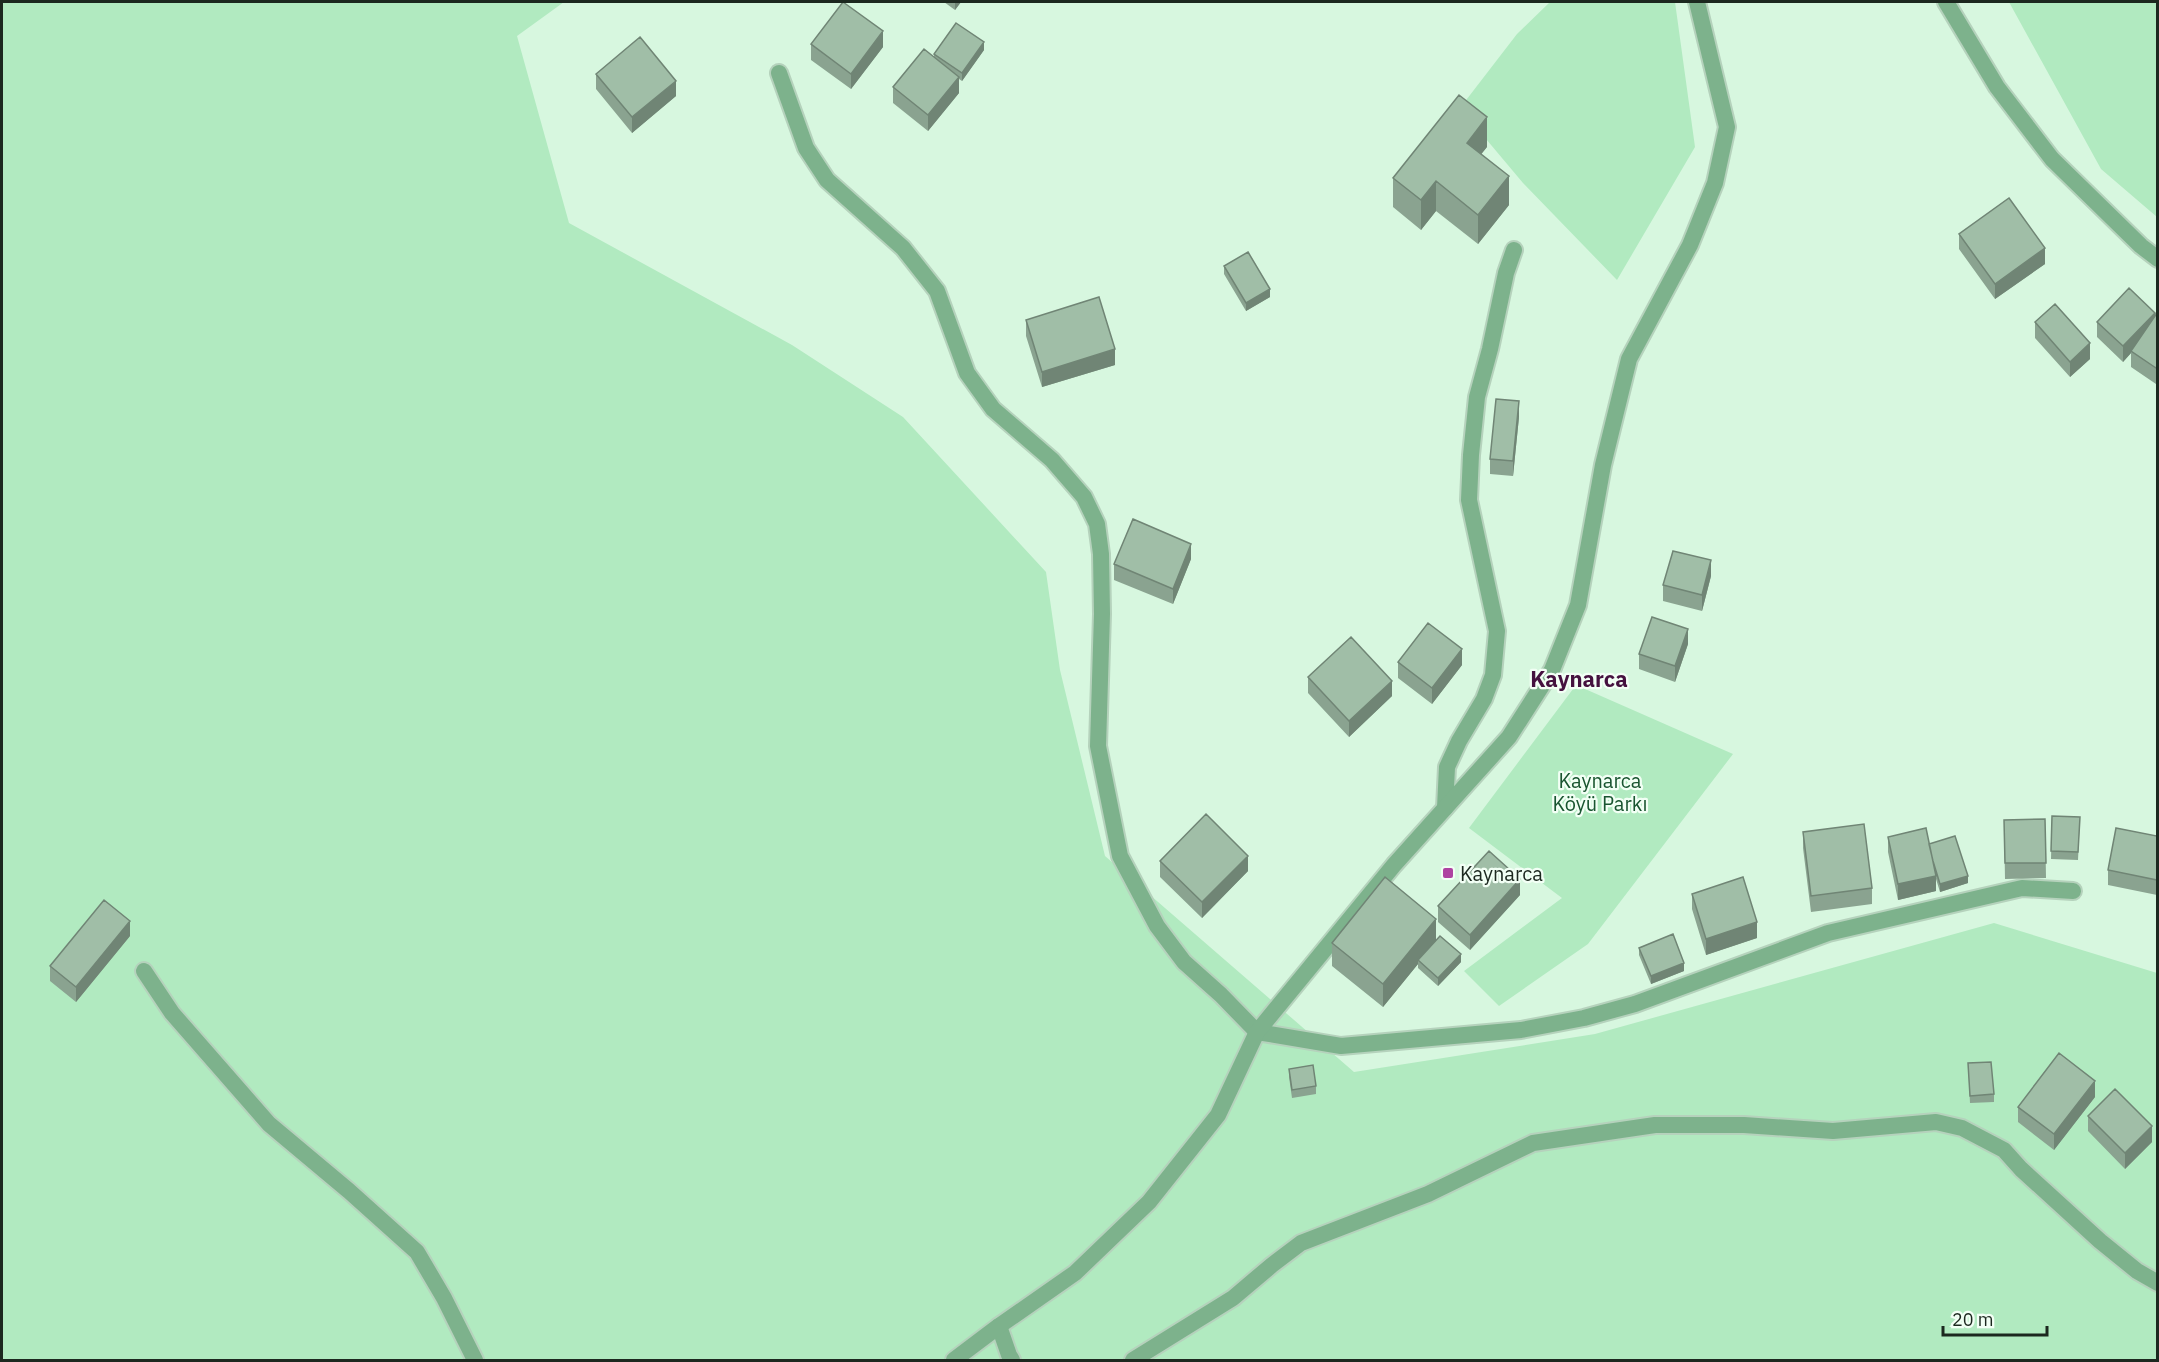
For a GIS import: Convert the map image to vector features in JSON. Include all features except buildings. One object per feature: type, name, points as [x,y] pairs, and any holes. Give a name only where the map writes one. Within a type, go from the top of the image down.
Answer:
[{"type":"street","points":[[954,1360],[1076,1273],[1149,1202],[1218,1115],[1257,1032],[1394,865],[1509,737],[1552,670],[1578,606],[1603,465],[1629,359],[1690,245],[1715,183],[1727,127],[1697,2]]},
{"type":"street","points":[[1946,2],[1997,87],[2052,159],[2157,259]]},
{"type":"street","points":[[779,73],[806,148],[827,180],[903,248],[937,291],[967,373],[993,409],[1052,460],[1084,497],[1097,524],[1101,554],[1102,614],[1098,746],[1120,856],[1157,926],[1184,962],[1257,1032],[1341,1046],[1521,1030],[1584,1018],[1635,1004],[1828,933],[2022,888],[2073,891]]},
{"type":"street","points":[[1445,808],[1448,767],[1459,741],[1484,699],[1493,675],[1497,631],[1469,500],[1471,455],[1477,397],[1506,273],[1514,250]]},
{"type":"street","points":[[144,971],[172,1013],[269,1124],[417,1252],[444,1298],[475,1360]]},
{"type":"street","points":[[1133,1360],[1233,1298],[1301,1244],[1428,1194],[1533,1143],[1655,1125],[1744,1125],[1833,1131],[1935,1122],[1962,1128],[2004,1150],[2021,1169],[2100,1241],[2137,1271],[2157,1283]]},
{"type":"street","points":[[999,1326],[1012,1360]]},
{"type":"green space","points":[[2,2],[564,2],[517,36],[569,223],[792,345],[903,417],[1046,572],[1060,670],[1105,856],[1354,1072],[1595,1034],[1994,923],[2157,973],[2157,1360],[2,1360]]},
{"type":"green space","points":[[1550,2],[1675,2],[1695,147],[1617,280],[1523,183],[1460,108],[1517,34]]},
{"type":"green space","points":[[2009,2],[2157,2],[2157,217],[2101,169]]},
{"type":"green space","name":"Kaynarca Köyü Parkı","points":[[1576,685],[1733,754],[1588,944],[1499,1006],[1464,971],[1562,898],[1469,828]]},
{"type":"place","name":"Kaynarca","points":[[1448,873]]},
{"type":"district","name":"Kaynarca","points":[[1579,678]]}]
